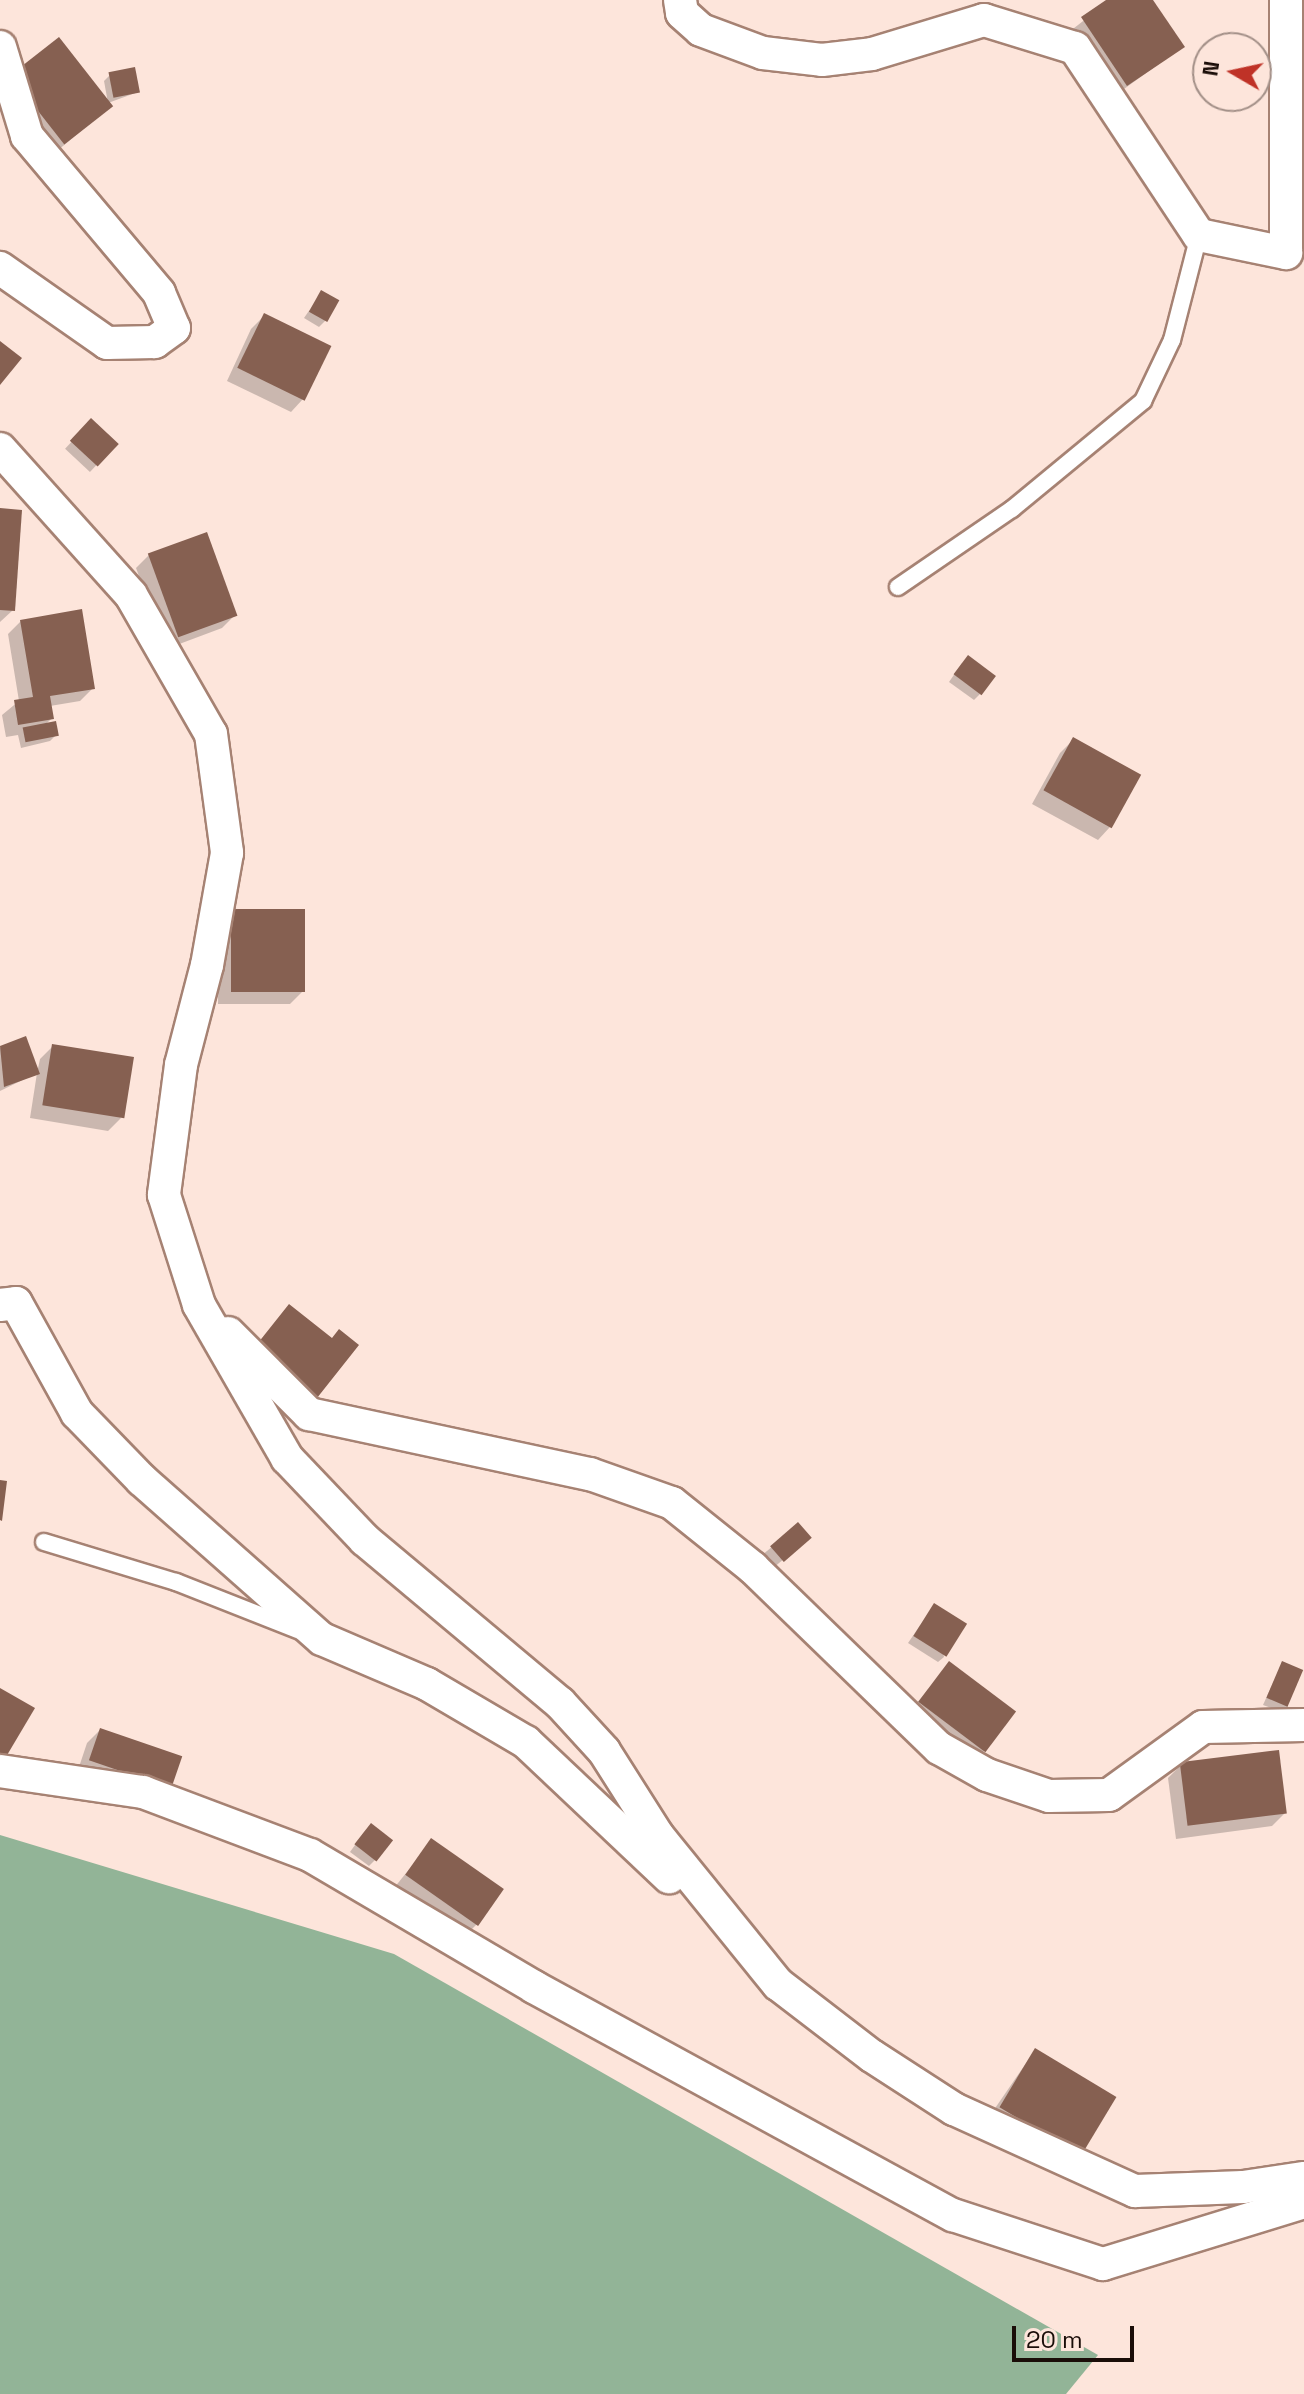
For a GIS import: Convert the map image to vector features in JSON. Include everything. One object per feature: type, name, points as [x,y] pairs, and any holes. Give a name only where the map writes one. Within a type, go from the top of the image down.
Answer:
[{"type":"street","points":[[680,0],[682,13],[701,30],[763,53],[822,60],[872,54],[984,20],[1075,48],[1199,235],[1295,260],[1286,0]]},
{"type":"street","points":[[0,47],[27,136],[159,293],[174,328],[155,342],[107,343],[0,268]]},
{"type":"street","points":[[0,449],[131,595],[211,734],[227,853],[207,965],[181,1065],[164,1195],[199,1305],[287,1458],[365,1540],[569,1713],[604,1751],[658,1836],[778,1984]]},
{"type":"street","points":[[0,1305],[16,1303],[77,1413],[142,1480],[322,1639],[427,1684],[526,1742],[778,1984],[872,2056],[954,2109],[1135,2191],[1243,2187],[1304,2178]]},
{"type":"street","points":[[199,1305],[309,1414],[590,1474],[672,1503],[753,1568],[939,1748],[987,1775],[1049,1796],[1109,1795],[1203,1727],[1304,1725]]},
{"type":"street","points":[[0,1771],[143,1792],[310,1855],[534,1987],[953,2215],[1103,2264],[1304,2202]]},
{"type":"lane","points":[[898,587],[1012,509],[1143,401],[1172,340],[1199,235]]},
{"type":"lane","points":[[44,1542],[176,1582],[322,1639]]},
{"type":"green space","points":[[0,1835],[394,1954],[1098,2355],[1066,2394],[0,2394]]},
{"type":"building","points":[[1106,0],[1153,0],[1185,47],[1127,86],[1081,17]]},
{"type":"building","points":[[59,37],[113,106],[64,145],[10,75]]},
{"type":"building","points":[[135,67],[140,93],[113,98],[108,72]]},
{"type":"building","points":[[321,290],[339,300],[327,322],[309,312]]},
{"type":"building","points":[[264,313],[331,346],[305,401],[237,368]]},
{"type":"building","points":[[0,341],[22,358],[0,385]]},
{"type":"building","points":[[91,418],[119,444],[98,467],[70,441]]},
{"type":"building","points":[[0,508],[22,510],[15,611],[0,610]]},
{"type":"building","points":[[207,532],[237,616],[178,637],[148,554]]},
{"type":"building","points":[[82,609],[95,689],[50,696],[54,719],[18,725],[14,700],[33,697],[20,620]]},
{"type":"building","points":[[968,655],[996,676],[982,695],[954,674]]},
{"type":"building","points":[[56,721],[59,736],[25,742],[23,727]]},
{"type":"building","points":[[1073,737],[1141,775],[1112,828],[1043,790]]},
{"type":"building","points":[[231,909],[305,909],[305,992],[231,992]]},
{"type":"building","points":[[26,1036],[40,1074],[4,1087],[0,1046]]},
{"type":"building","points":[[52,1044],[134,1057],[124,1118],[42,1105]]},
{"type":"building","points":[[289,1304],[332,1338],[339,1329],[359,1345],[317,1398],[254,1348]]},
{"type":"building","points":[[0,1480],[7,1481],[2,1521],[0,1520]]},
{"type":"building","points":[[798,1522],[812,1538],[784,1562],[770,1546]]},
{"type":"building","points":[[934,1603],[967,1624],[946,1657],[913,1636]]},
{"type":"building","points":[[949,1661],[1016,1712],[985,1752],[918,1702]]},
{"type":"building","points":[[1282,1661],[1303,1670],[1288,1707],[1266,1698]]},
{"type":"building","points":[[0,1688],[35,1708],[0,1767]]},
{"type":"building","points":[[100,1728],[182,1756],[171,1788],[89,1760]]},
{"type":"building","points":[[1279,1750],[1287,1814],[1188,1826],[1180,1762]]},
{"type":"building","points":[[371,1823],[393,1840],[376,1862],[354,1844]]},
{"type":"building","points":[[431,1838],[504,1889],[478,1926],[405,1875]]},
{"type":"building","points":[[1035,2048],[1116,2097],[1081,2156],[999,2107]]}]
